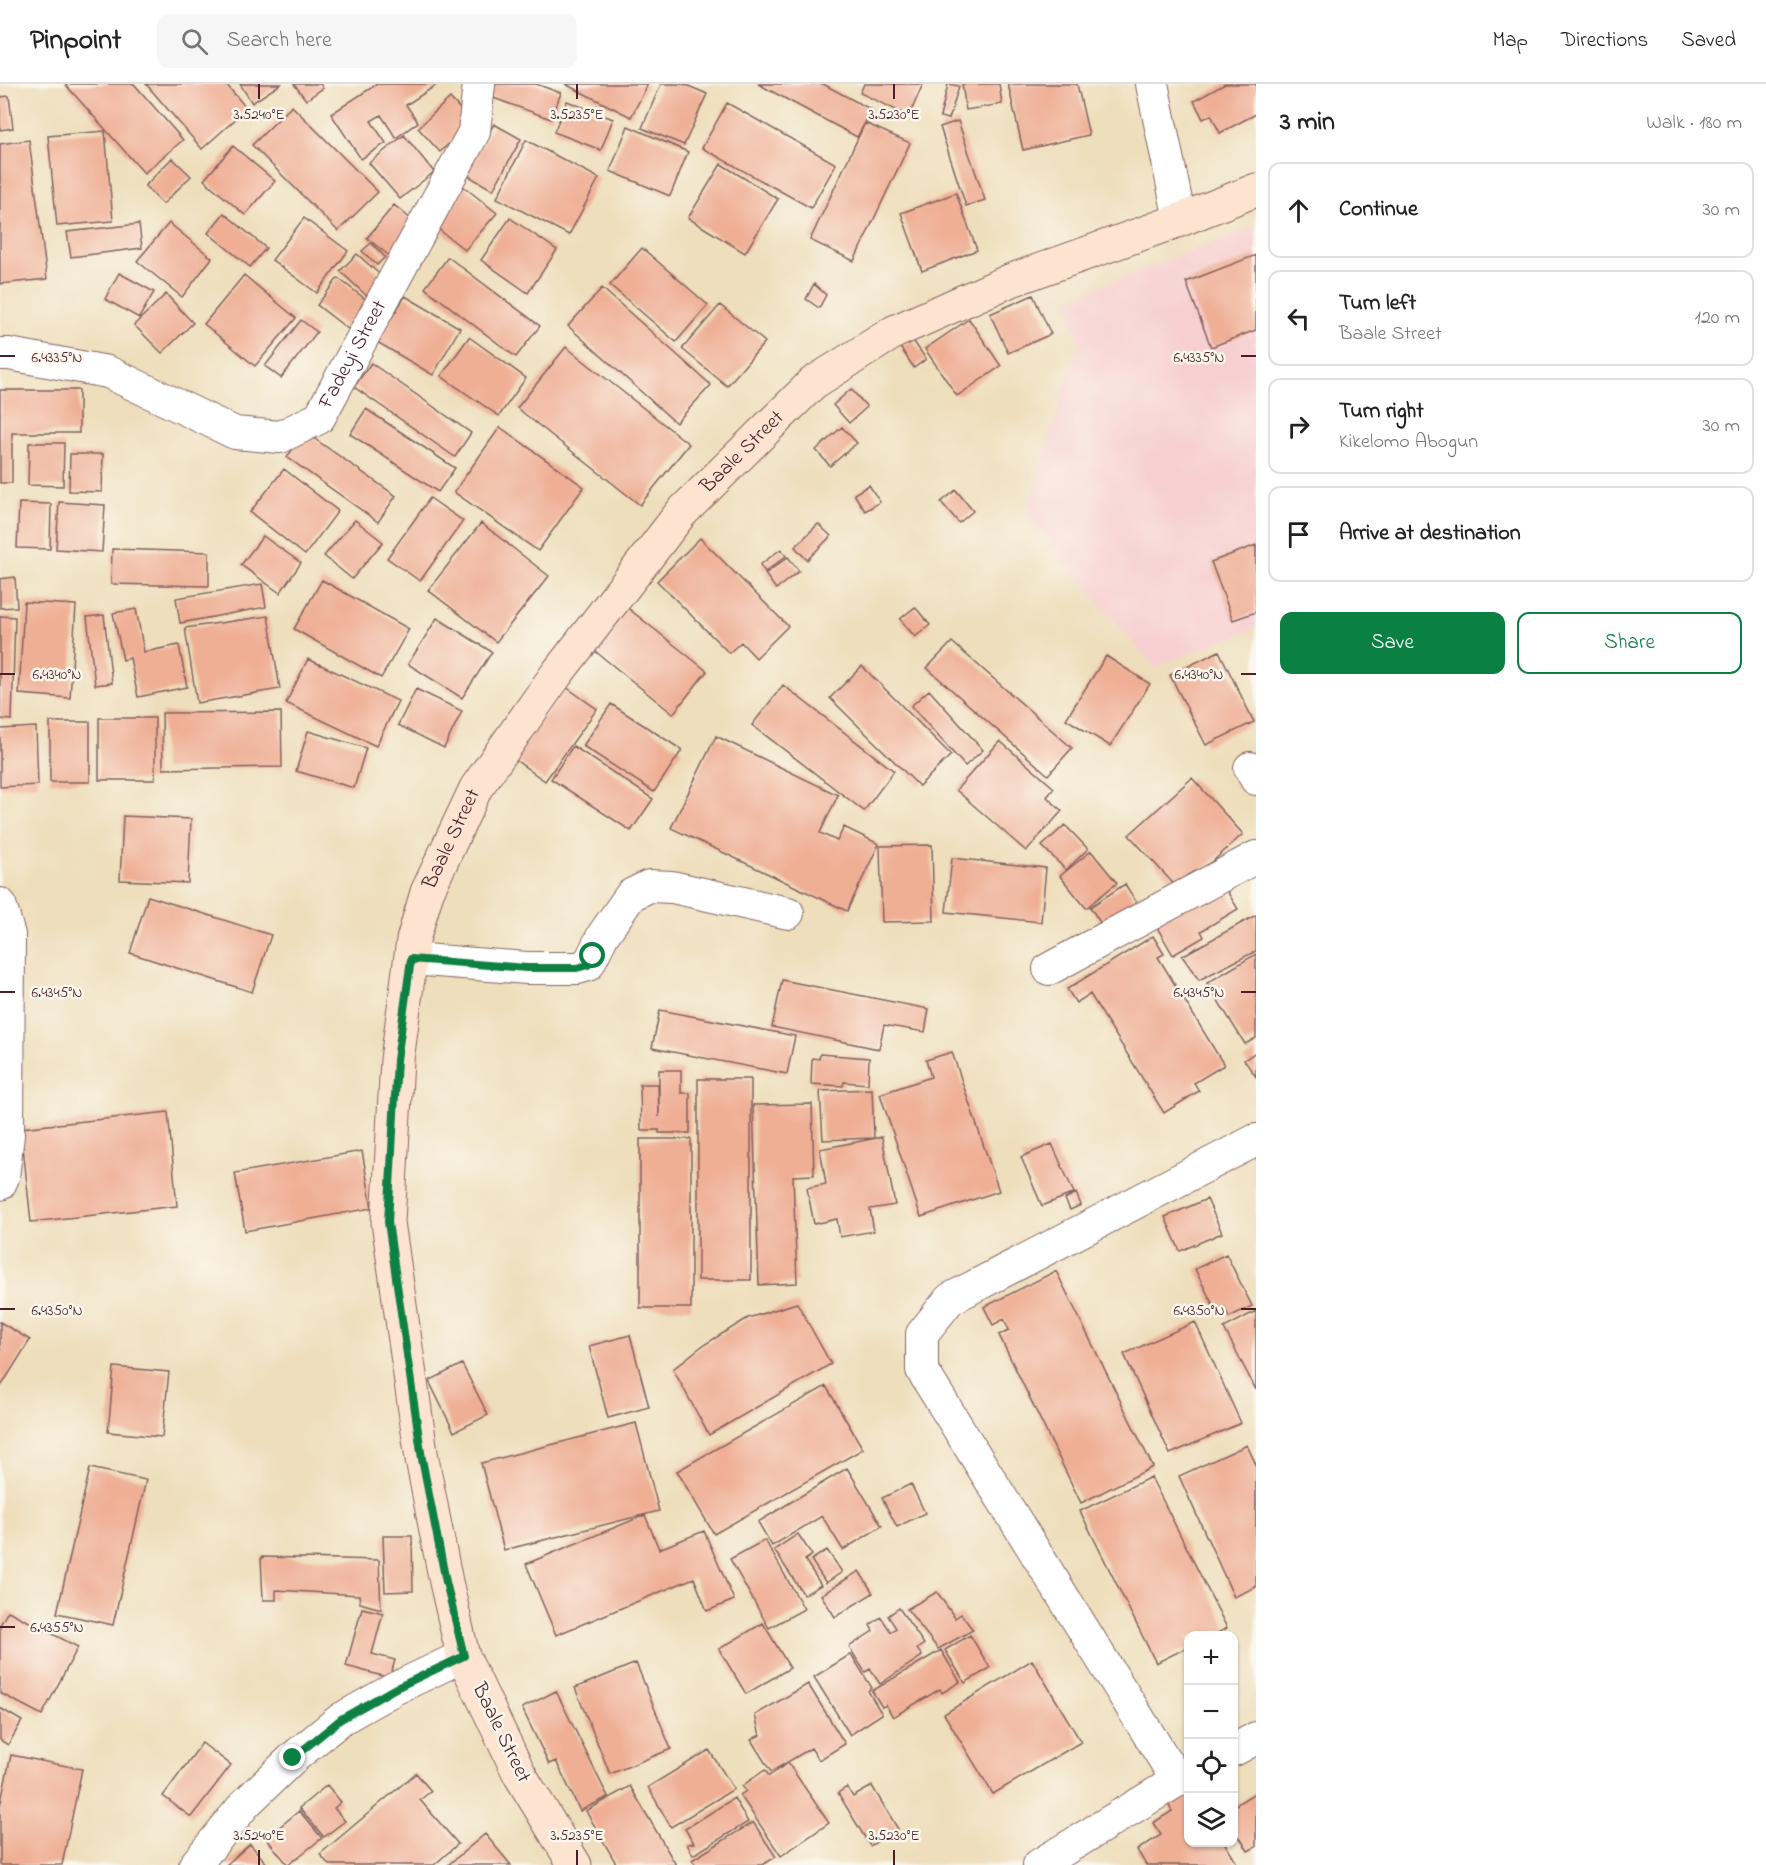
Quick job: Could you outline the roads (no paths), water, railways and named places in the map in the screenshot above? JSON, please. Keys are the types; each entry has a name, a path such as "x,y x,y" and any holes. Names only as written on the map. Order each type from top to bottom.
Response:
{"street":[{"name":"Fadeyi Street","path":"0,354 108,372 235,433 280,437 319,418 474,132 479,84"},
{"path":"1152,84 1180,220"},
{"name":"Baale Street","path":"576,1865 520,1775 464,1656 446,1582 422,1459 388,1222 397,1060 413,940 427,892 476,788 556,675 681,513 813,383 894,332 1010,281 1256,190"},
{"path":"1049,969 1256,857"},
{"path":"411,959 527,968 577,968 588,965 603,934 631,895 649,886 672,887 788,913"},
{"path":"0,904 9,935 8,1135 3,1177 0,1184"},
{"path":"1039,1865 1183,1777 922,1370 922,1334 950,1299 1256,1140"},
{"path":"195,1865 245,1804 293,1758 341,1719 394,1689 464,1656"},
{"path":"1238,1747 1256,1738"}]}
